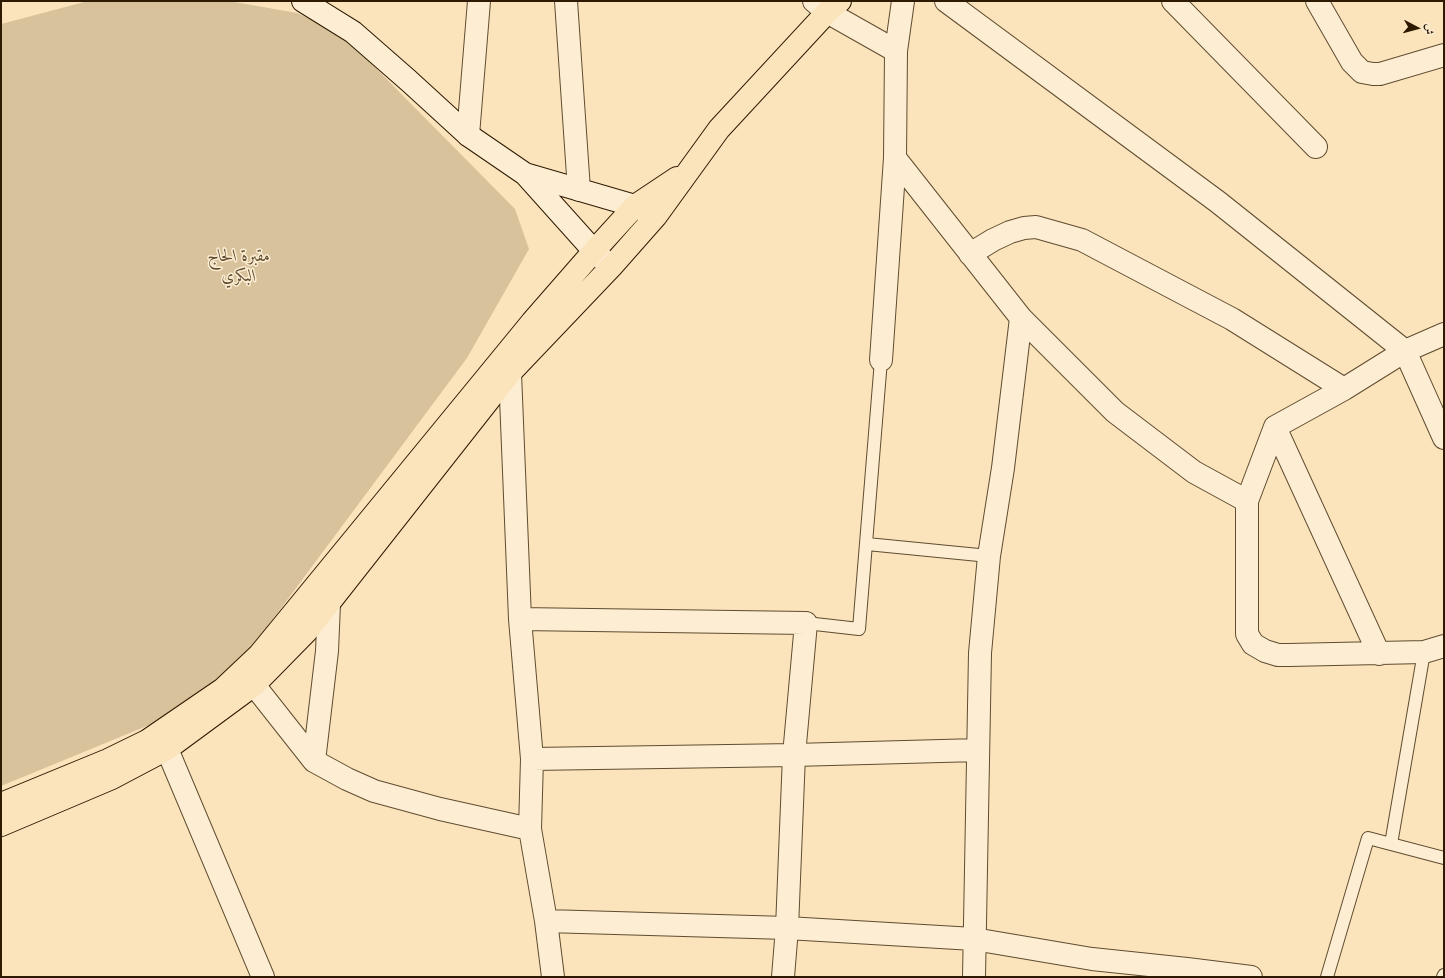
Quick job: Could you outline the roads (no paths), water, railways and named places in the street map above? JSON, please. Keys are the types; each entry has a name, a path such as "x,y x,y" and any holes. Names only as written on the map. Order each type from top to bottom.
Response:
{"main road":[{"path":"1,825 112,778 167,749 254,685 306,631 329,604 510,374 611,267 656,216 720,129 829,5"},
{"path":"1,804 108,760 147,741 223,689 259,656 532,322 594,251 635,206 688,171"}],"street":[{"path":"303,1 353,32 409,80 468,135 524,174 594,251 611,267"},
{"path":"468,135 479,1"},
{"path":"566,1 579,190"},
{"path":"881,360 895,158 896,51 903,1"},
{"path":"946,1 1218,202 1405,351 1444,438"},
{"path":"1173,1 1316,147"},
{"path":"1317,1 1352,62 1362,72 1380,74 1444,55"},
{"path":"829,5 896,51"},
{"path":"895,158 1021,318 1115,412 1194,472 1247,501"},
{"path":"524,174 635,206 656,216"},
{"path":"970,254 993,240 1010,232 1024,228 1036,227 1082,240 1232,319 1344,390"},
{"path":"974,977 980,653 989,556 1003,468 1021,318"},
{"path":"1434,649 1379,654 1278,655 1265,651 1253,644 1247,634 1247,501 1275,427 1344,390 1405,351 1444,334"},
{"path":"510,374 520,619 532,759 530,829 546,921 553,977"},
{"path":"1275,427 1379,654"},
{"path":"314,761 327,651 329,604"},
{"path":"520,619 806,623 794,755 787,928 783,977"},
{"path":"254,685 314,761 347,779 374,791 440,809 530,829"},
{"path":"167,749 263,977"},
{"path":"532,759 794,755 978,750"},
{"path":"546,921 787,928 974,939 1092,960 1187,973 1252,977"}],"lane":[{"path":"806,623 859,629 881,360"},
{"path":"867,544 989,556"},
{"path":"1391,844 1434,649"},
{"path":"1327,977 1368,838 1444,858"}],"park label":[{"name":"مقبرة الحاج البكري","path":"239,267"}]}
